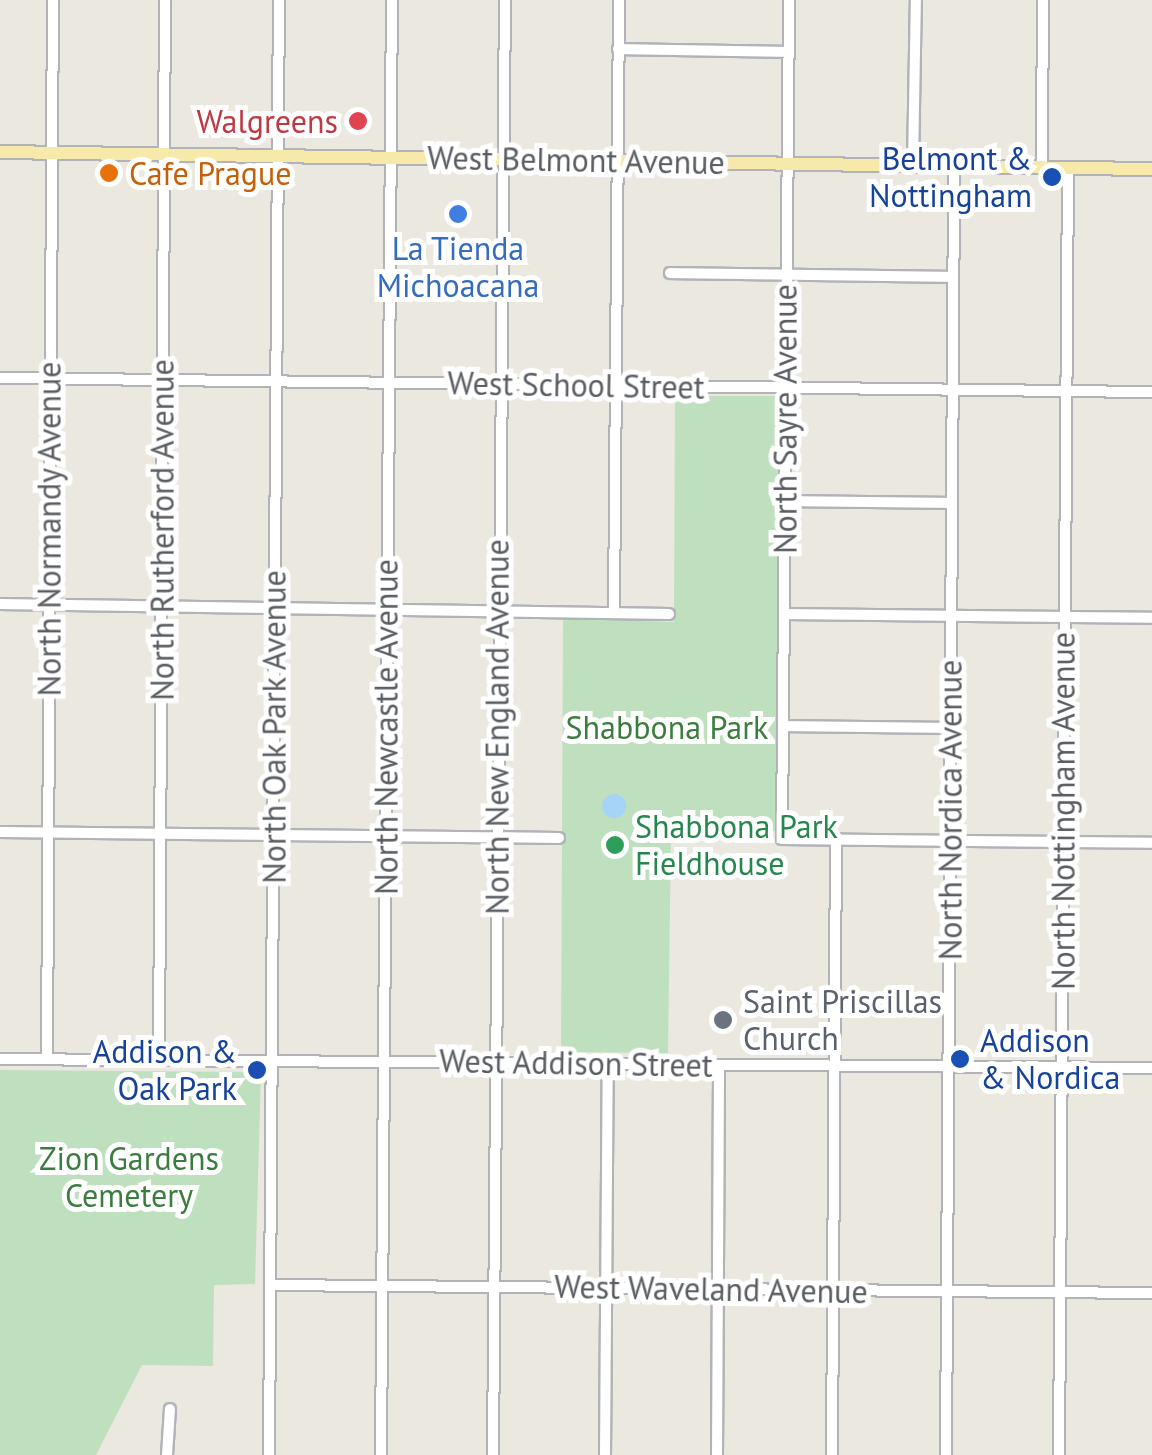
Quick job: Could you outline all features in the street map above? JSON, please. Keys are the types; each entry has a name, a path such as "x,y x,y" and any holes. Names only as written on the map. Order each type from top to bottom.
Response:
{"main road":[{"name":"West Belmont Avenue","path":"0,152 1152,169"}],"street":[{"name":"North Normandy Avenue","path":"47,1059 53,0"},
{"name":"North Rutherford Avenue","path":"159,1060 165,0"},
{"name":"North Oak Park Avenue","path":"269,1455 279,0"},
{"name":"North Newcastle Avenue","path":"381,1455 392,0"},
{"name":"North New England Avenue","path":"493,1455 500,159 505,0"},
{"path":"614,612 619,0"},
{"name":"North Sayre Avenue","path":"788,0 782,839 836,840"},
{"path":"914,165 916,0"},
{"path":"1042,167 1043,0"},
{"path":"618,49 788,52"},
{"name":"North Nordica Avenue","path":"946,1455 954,166"},
{"name":"North Nottingham Avenue","path":"1059,1455 1068,168"},
{"path":"670,273 953,277"},
{"name":"West School Street","path":"0,378 1152,392"},
{"path":"784,501 952,503"},
{"path":"0,604 669,614"},
{"path":"784,614 1152,618"},
{"path":"783,726 950,728"},
{"path":"0,832 558,838"},
{"path":"832,1455 836,840 1152,843"},
{"name":"West Addison Street","path":"0,1059 1152,1068"},
{"path":"605,1455 608,1064"},
{"path":"717,1455 720,1065"},
{"name":"West Waveland Avenue","path":"270,1285 1152,1293"},
{"path":"167,1455 170,1409"},
{"path":"157,1455 167,1433"}],"green space":[{"name":"Shabbona Park","path":"675,396 779,396 777,831 671,833 668,1053 561,1052 563,618 674,622"},
{"name":"Zion Gardens Cemetery","path":"0,1070 261,1072 255,1284 214,1285 213,1366 142,1365 96,1455 0,1455"}],"water":[{"path":"614,794 623,797 623,815 614,818 605,815 602,806 605,797"}],"place":[{"name":"Walgreens","path":"358,121"},
{"name":"Cafe Prague","path":"109,173"},
{"name":"Belmont & Nottingham","path":"1052,177"},
{"name":"La Tienda Michoacana","path":"458,214"},
{"name":"Shabbona Park Fieldhouse","path":"615,845"},
{"name":"Saint Priscillas Church","path":"723,1020"},
{"name":"Addison & Nordica","path":"960,1059"},
{"name":"Addison & Oak Park","path":"257,1070"}]}
